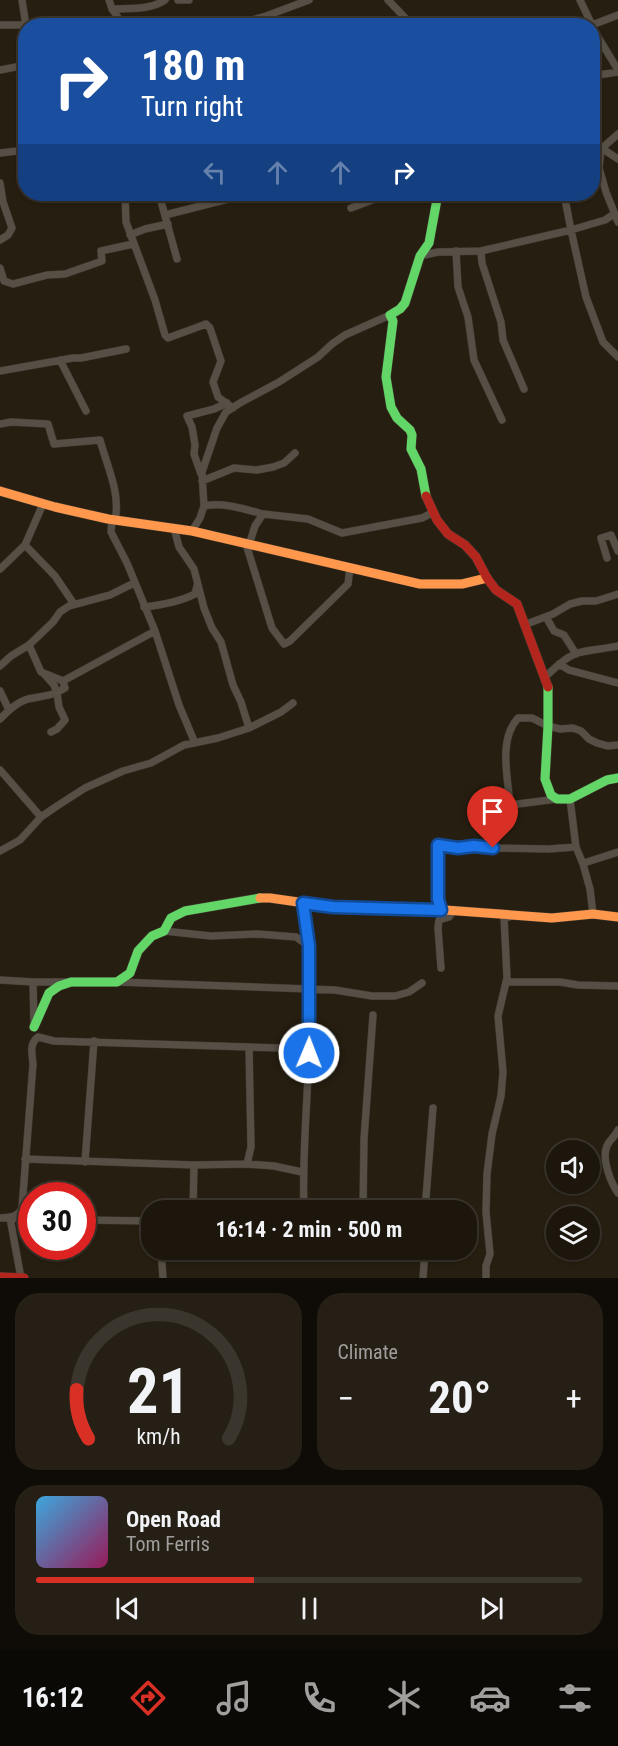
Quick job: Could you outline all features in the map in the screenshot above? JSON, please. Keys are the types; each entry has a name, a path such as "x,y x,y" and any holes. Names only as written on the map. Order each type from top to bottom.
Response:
{"street":[{"path":"22,0 25,18"},
{"path":"110,0 112,9 118,18"},
{"path":"112,9 144,8 166,0"},
{"path":"178,0 189,0"},
{"path":"259,18 309,0"},
{"path":"388,0 405,18"},
{"path":"580,0 588,18"},
{"path":"600,23 618,15"},
{"path":"0,25 18,25"},
{"path":"600,41 618,71 600,74"},
{"path":"0,70 18,67"},
{"path":"600,153 601,149 618,134"},
{"path":"601,149 618,159"},
{"path":"0,153 18,151"},
{"path":"600,179 618,222"},
{"path":"0,183 3,202 12,228 8,235 0,240"},
{"path":"124,201 126,222 155,300 165,335 168,338 206,324 210,328 221,361 213,382 218,397 215,408"},
{"path":"161,201 177,259"},
{"path":"165,215 220,201"},
{"path":"351,208 369,201"},
{"path":"192,531 204,506 202,479 194,454 195,445 188,416 230,405 298,370 345,335 400,309 405,303 420,256 429,243 437,201"},
{"path":"565,201 586,297 603,342 618,357"},
{"path":"420,256 438,252 481,251 571,230 605,220 614,214"},
{"path":"130,235 168,224"},
{"path":"0,268 4,281 13,284 47,274 65,274 102,261 101,251 133,244"},
{"path":"456,251 458,286 468,317 474,360 502,420"},
{"path":"481,251 482,263 501,322 503,340 524,389"},
{"path":"390,315 393,321 386,377 391,407 412,435 411,449 421,469 426,499 432,513 448,534 465,545 476,557 496,590 517,604 548,688 545,779 551,795 557,799"},
{"path":"0,370 126,349"},
{"path":"60,360 86,411"},
{"path":"218,397 230,405"},
{"path":"202,479 219,422 230,405"},
{"path":"0,424 11,422 48,424 54,444 100,440 116,494 117,511 111,532 127,563 155,631 179,705 195,743"},
{"path":"202,479 234,468 257,470 273,467 284,463 295,453"},
{"path":"0,491 43,504 114,520 192,531 420,584 454,586 471,584 487,578"},
{"path":"0,569 25,545 43,504"},
{"path":"204,506 211,504 243,508 263,514 308,519 344,533 422,518 432,513"},
{"path":"263,514 251,534 248,545 272,628 284,644 290,641 348,584 350,567"},
{"path":"174,528 179,548 194,569 204,608 221,642 233,685 242,702 249,728"},
{"path":"607,558 601,538 611,535 618,551"},
{"path":"25,545 55,576 74,604"},
{"path":"144,607 165,604 195,594 198,583"},
{"path":"0,666 29,645 60,612 74,604 110,595 134,584"},
{"path":"524,625 546,617 570,604 596,601 618,594"},
{"path":"546,617 554,632 564,635 576,654"},
{"path":"44,674 63,681 155,631"},
{"path":"29,645 41,672 54,685 59,707 65,720 51,732"},
{"path":"544,677 559,664 576,654 618,646"},
{"path":"559,664 568,670 618,683"},
{"path":"0,719 9,710 26,700 57,693 65,688 63,681"},
{"path":"0,691 9,710"},
{"path":"0,851 20,840 41,817 85,788 123,771 151,763 184,745 218,738 249,728 281,712 293,703"},
{"path":"618,745 608,746 597,743 573,728 560,729 532,718 518,718 512,725 505,747 510,805 570,799 607,780 618,778"},
{"path":"0,770 41,817"},
{"path":"570,799 576,847 584,864 593,914"},
{"path":"441,910 438,899 438,845 458,848 474,846 548,849 576,847"},
{"path":"584,864 618,852"},
{"path":"164,931 171,918 185,911 259,898 333,907 441,910 552,918"},
{"path":"303,903 309,946 310,989 302,1172 303,1200"},
{"path":"441,968 438,928 440,920 449,917 453,911"},
{"path":"486,1278 486,1266 490,1254 486,1212 487,1174 492,1134 501,1095 502,1072 498,1016 507,972 504,917 552,918 593,914 618,917"},
{"path":"117,982 130,973 138,951 152,936 164,931 211,936 258,934 296,937 309,946"},
{"path":"0,980 335,990 372,996 395,996 409,992 422,983"},
{"path":"10,1218 20,1213 22,1208 33,1064 31,1046 34,1026 33,982"},
{"path":"34,1026 49,993 71,982"},
{"path":"506,982 561,982 617,987"},
{"path":"363,1200 363,1139 373,1015"},
{"path":"33,1040 38,1036 54,1041 280,1048 309,1053"},
{"path":"86,1162 94,1041"},
{"path":"247,1164 250,1147 249,1047"},
{"path":"426,1200 433,1108"},
{"path":"618,1131 606,1148 606,1168 618,1193"},
{"path":"25,1160 194,1165 247,1164 274,1166 302,1172"},
{"path":"193,1200 194,1165"},
{"path":"0,1218 18,1218"},
{"path":"0,1277 22,1278 10,1218"},
{"path":"96,1220 141,1221"},
{"path":"162,1260 163,1278"},
{"path":"423,1278 424,1260"}],"traffic: fast":[{"path":"426,496 421,469 411,449 412,435 410,430 397,418 391,407 386,377 393,321 390,315 405,303 420,256 429,243 437,201"},
{"path":"548,687 545,779 551,795 557,799 570,799 607,780 618,778"},
{"path":"34,1027 49,993 59,986 71,982 117,982 130,973 138,951 152,936 164,931 171,918 185,911 260,898"}],"traffic: slow":[{"path":"0,491 108,519 192,531 420,584 462,584 487,578"},
{"path":"260,898 333,907 445,910 552,918 593,914 618,917"}],"traffic: jam":[{"path":"426,496 437,520 448,534 465,545 476,557 496,590 517,604 548,687"},
{"path":"0,1277 24,1278"}],"route":[{"path":"309,1053 309,946 303,903 333,907 441,910 438,899 438,845 458,848 474,846 493,848"}]}
